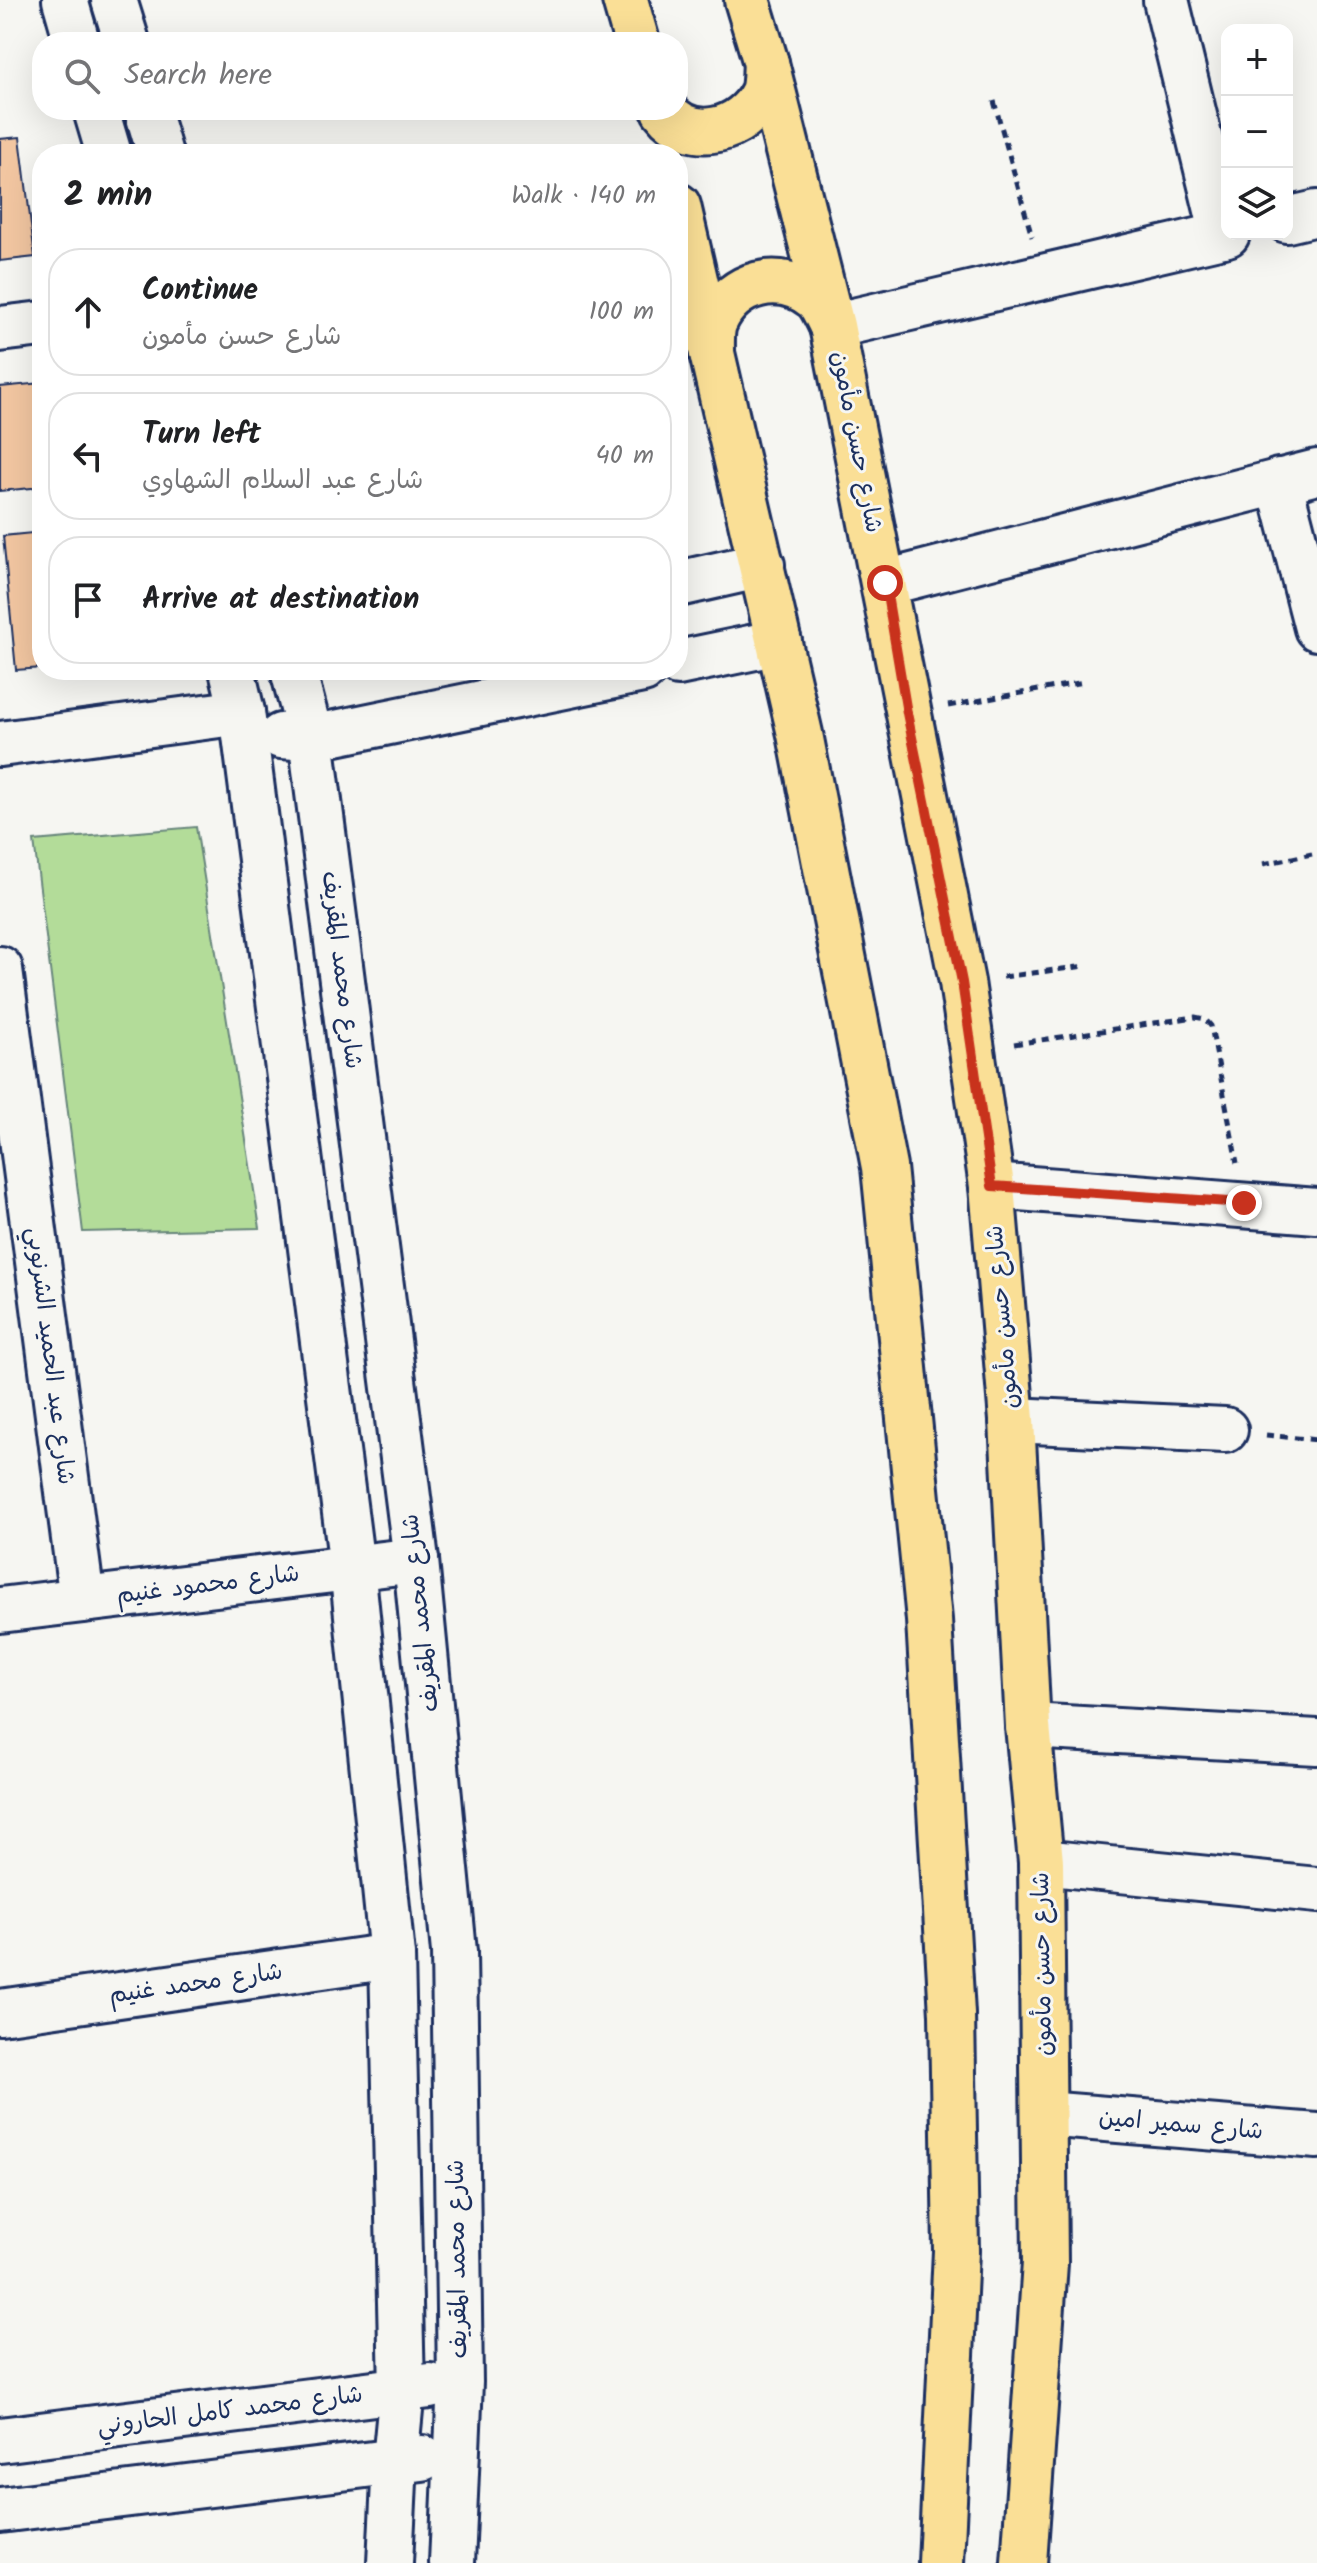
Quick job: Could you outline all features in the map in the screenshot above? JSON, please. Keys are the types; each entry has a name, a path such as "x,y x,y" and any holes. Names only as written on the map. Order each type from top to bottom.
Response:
{"main road":[{"path":"625,0 634,32"},
{"name":"شارع حسن مأمون","path":"747,0 766,63 832,326 962,982 992,1186 1012,1420 1028,1726 1041,1862 1045,2263 1024,2563"},
{"path":"674,120 696,130 724,130 748,115 764,91 766,63"},
{"path":"658,120 664,144"},
{"path":"688,250 800,734 884,1167 929,1620 952,2014 956,2251 941,2563"},
{"path":"712,355 713,324 731,297 758,282 790,283 816,299 832,326"}],"street":[{"path":"65,0 74,32"},
{"path":"114,0 124,32"},
{"path":"1166,0 1221,218"},
{"path":"99,120 106,144"},
{"path":"150,120 157,144"},
{"path":"1293,219 1317,213"},
{"path":"832,326 1221,235"},
{"path":"0,329 32,325"},
{"path":"885,583 1298,476 1317,628"},
{"path":"688,582 762,565"},
{"path":"688,661 779,642"},
{"path":"234,680 242,712 352,1567 392,1956 402,2389 390,2563"},
{"path":"0,744 242,712 262,687 272,680"},
{"name":"شارع محمد المقريف","path":"296,680 311,738 416,1560 454,1952 460,2382 452,2563"},
{"path":"242,712 253,722 281,736 311,738 594,680"},
{"name":"شارع عبد الحميد الشرنوبي","path":"0,969 13,1173 82,1600"},
{"path":"992,1186 1317,1211"},
{"path":"1012,1420 1225,1430"},
{"name":"شارع محمود غنيم","path":"0,1610 416,1560"},
{"path":"1028,1726 1317,1742"},
{"path":"1041,1862 1317,1890"},
{"name":"شارع محمد غنيم","path":"0,2012 392,1956"},
{"name":"شارع سمير امين","path":"1044,2114 1317,2136"},
{"name":"شارع محمد كامل الحاروني","path":"0,2440 460,2382"},
{"path":"0,2510 459,2453"}],"path":[{"path":"994,101 1042,277"},
{"path":"907,713 1084,682"},
{"path":"1263,864 1317,853"},
{"path":"962,982 1085,966"},
{"path":"972,1050 1195,1017 1205,1019 1211,1026 1244,1203"},
{"path":"1225,1430 1317,1440"}],"green space":[{"path":"196,827 260,1228 83,1232 34,841"}],"building":[{"path":"20,137 32,233 32,257 0,261 0,139"},
{"path":"32,384 32,488 0,491 0,387"},
{"path":"32,533 32,669 16,670 3,536"}],"route":[{"path":"885,583 907,713 962,982 992,1186 1244,1203"}]}
